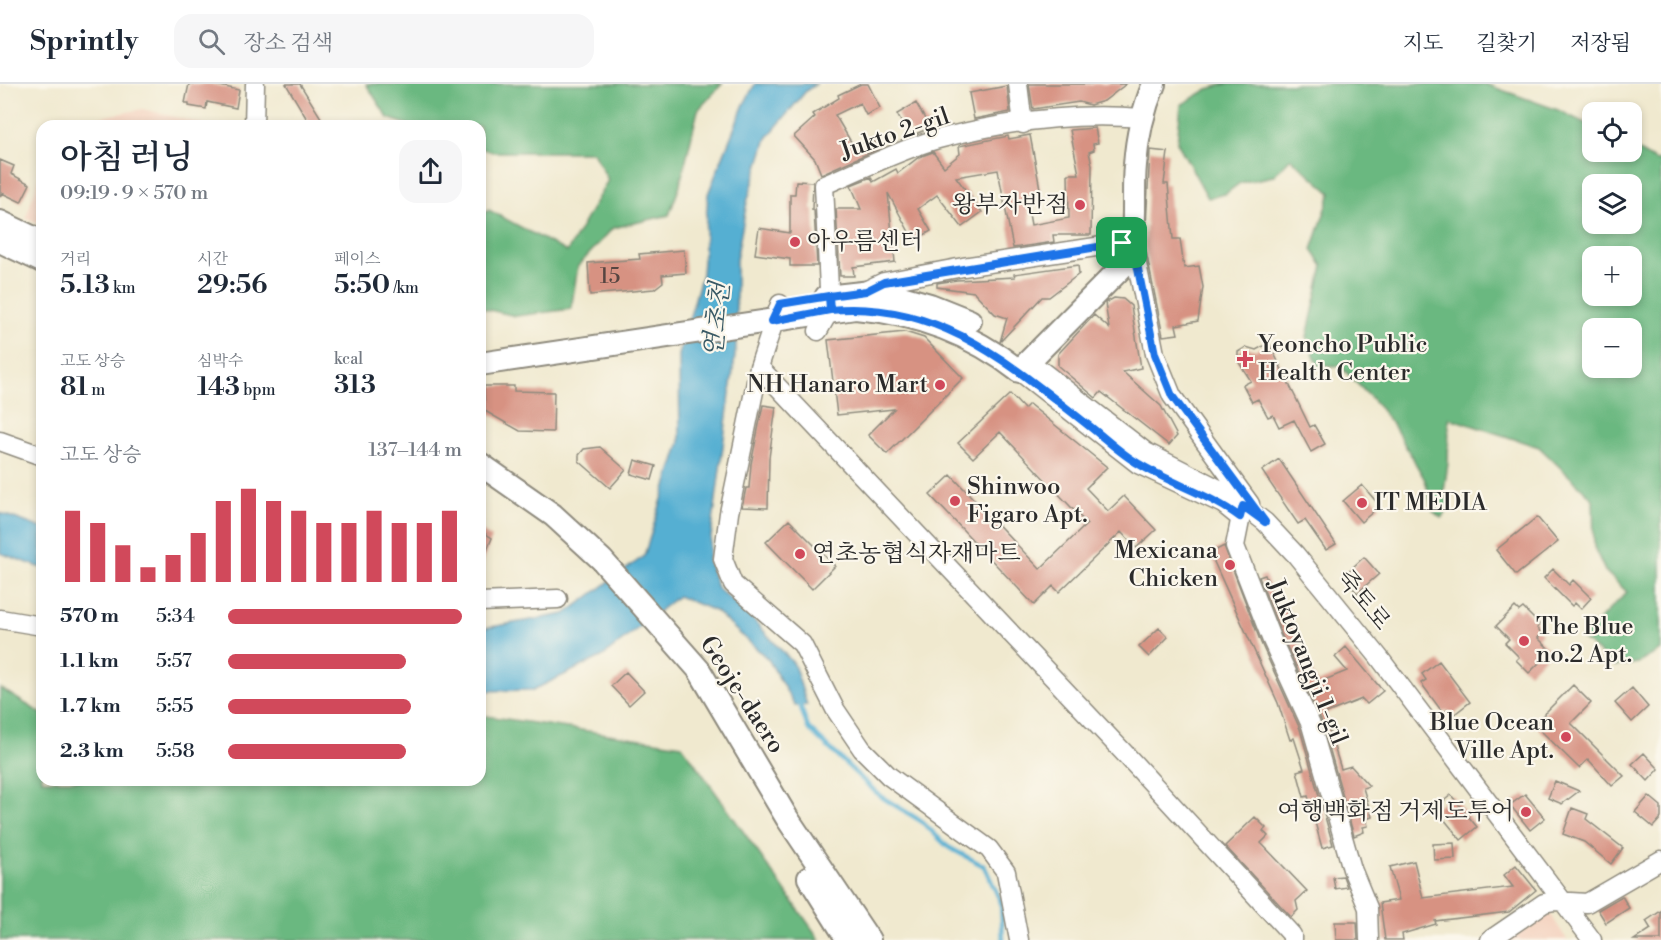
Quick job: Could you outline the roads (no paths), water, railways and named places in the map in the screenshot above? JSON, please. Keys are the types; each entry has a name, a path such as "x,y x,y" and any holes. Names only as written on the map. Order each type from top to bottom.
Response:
{"main road":[{"path":"1019,362 1122,270 1127,262 1138,118 1146,84"},
{"path":"1138,118 1154,84"},
{"path":"0,222 36,239"},
{"path":"0,241 36,258"},
{"path":"486,363 830,303 866,291 896,294 969,321 1019,362"},
{"path":"830,303 881,310 927,321 961,333 1019,362"},
{"path":"486,347 660,331"},
{"name":"Geoje-daero","path":"486,468 553,515 663,638 699,670 787,818 869,940"},
{"name":"Geoje-daero","path":"486,484 593,560"},
{"name":"Geoje-daero","path":"663,638 848,940"}],"street":[{"path":"254,120 255,84"},
{"path":"1018,84 1023,124"},
{"name":"Jukto 2-gil","path":"830,303 824,185 937,139 1023,124 1102,114 1138,118"},
{"path":"866,291 884,282 963,267 1128,243 1155,354 1172,396 1265,522"},
{"path":"818,331 830,303"},
{"path":"770,314 729,513 723,559 733,584 802,644 835,709 862,749 889,776 989,849 1006,872 1019,940"},
{"name":"죽토로","path":"1019,362 1146,452 1219,488 1287,561 1388,682 1592,940"},
{"path":"759,368 1128,757 1292,936 1292,940"},
{"path":"0,441 36,454"},
{"name":"죽토로","path":"1241,512 1265,522 1296,555 1378,656 1560,901 1581,940"},
{"name":"Juktoyangji 1-gil","path":"1241,512 1235,546 1271,638 1311,725 1352,869 1368,908 1368,940"},
{"path":"486,602 558,599"},
{"path":"0,619 36,625"},
{"path":"1490,940 1544,903 1560,901 1587,903 1661,860"}],"water":[{"name":"연초천","path":"755,84 816,84 806,91 767,138 747,202 736,260 736,348 708,560 717,588 749,615 794,664 807,705 795,706 768,659 715,611 678,596 603,656 533,690 486,691 486,628 565,614 644,556 680,442 679,355 702,274 708,194 744,104"},
{"path":"0,513 36,526 36,566 0,553"}],"waterway":[{"path":"799,702 808,728 880,796 921,821 948,847 984,866 1001,902 1003,940"}],"place":[{"name":"왕부자반점","path":"1080,205"},
{"name":"아우름센터","path":"795,242"},
{"name":"Yeoncho Public Health Center","path":"1245,359"},
{"name":"NH Hanaro Mart","path":"940,385"},
{"name":"Shinwoo Figaro Apt.","path":"955,501"},
{"name":"IT MEDIA","path":"1362,503"},
{"name":"연초농협식자재마트","path":"800,554"},
{"name":"Mexicana Chicken","path":"1230,565"},
{"name":"The Blue no.2 Apt.","path":"1524,641"},
{"name":"Blue Ocean Ville Apt.","path":"1566,737"},
{"name":"여행백화점 거제도투어","path":"1526,812"}]}
